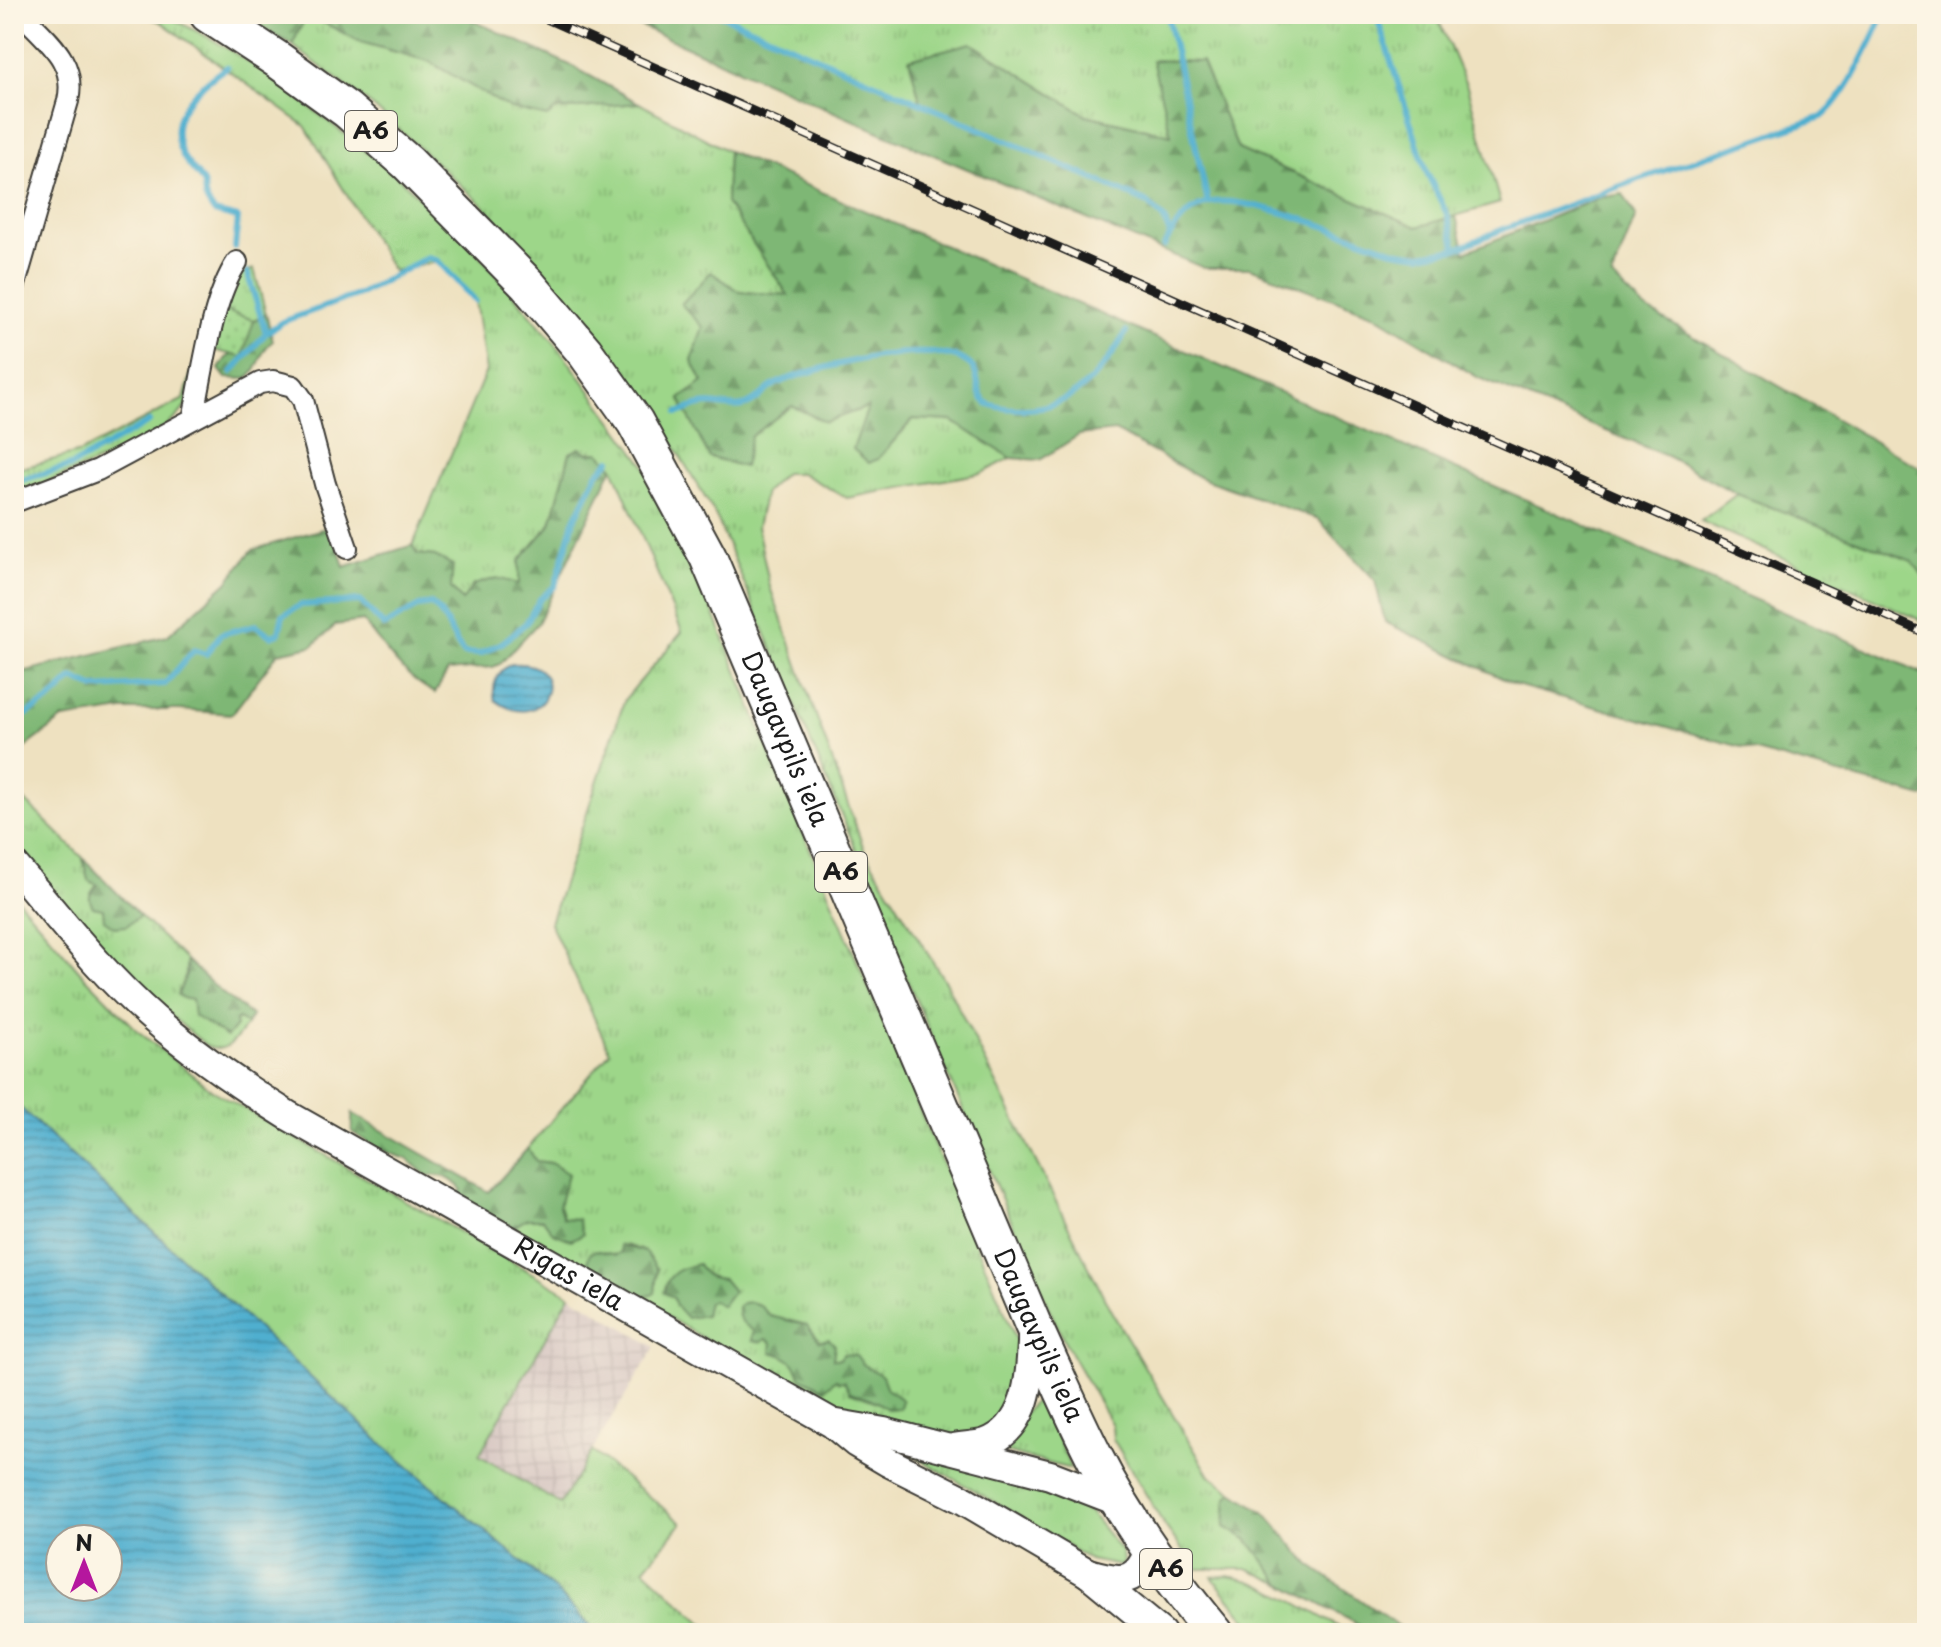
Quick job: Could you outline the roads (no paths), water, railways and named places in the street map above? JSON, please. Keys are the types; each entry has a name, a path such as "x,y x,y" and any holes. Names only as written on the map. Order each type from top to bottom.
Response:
{"highway":[{"name":"Daugavpils iela","path":"208,14 347,110 420,174 528,285 585,352 635,422 708,557 1033,1325 1079,1426 1120,1502 1150,1548 1214,1633"}],"main road":[{"name":"Rīgas iela","path":"14,865 102,969 153,1018 220,1073 289,1116 832,1423 856,1443 888,1462 962,1499 1088,1573 1161,1633"},
{"path":"947,1449 986,1443 1004,1432 1017,1416 1028,1392 1033,1325"},
{"path":"832,1423 884,1432 1050,1475 1120,1502"},
{"path":"1088,1573 1109,1579 1128,1578 1143,1568 1150,1548"}],"street":[{"path":"14,288 68,101 71,80 64,61 22,14"},
{"path":"193,419 223,286 237,262"},
{"path":"14,502 98,470 260,383 273,381 293,386 303,400 325,484 347,548"}],"water":[{"path":"511,664 531,665 542,673 547,683 546,694 540,704 528,710 513,709 495,700 496,679"},
{"path":"14,1102 391,1452 554,1589 597,1633 14,1633"}],"waterway":[{"path":"719,14 1148,203 1164,219 1170,235"},
{"path":"1167,14 1208,203"},
{"path":"1376,14 1426,171 1447,214 1456,249"},
{"path":"1164,246 1176,226 1193,210 1207,203 1224,201 1273,210 1399,252 1421,255 1456,249 1637,180 1822,117 1849,83 1884,14"},
{"path":"227,67 204,84 185,105 177,129 184,158 201,180 214,212 238,218 235,247"},
{"path":"266,333 282,322 362,293 428,257 438,261 475,301"},
{"path":"232,372 266,333 247,272"},
{"path":"678,413 706,404 743,406 753,402 773,385 807,373 861,360 916,353 935,353 964,360 975,372 980,394 989,404 1012,409 1043,407 1086,385 1108,360 1126,332"},
{"path":"14,482 71,466 149,422"},
{"path":"14,722 50,700 73,678 95,688 165,684 194,650 206,654 221,634 256,625 271,636 279,633 283,615 301,605 360,601 384,626 419,606 431,604 441,614 464,653 480,654 502,643 526,623 540,599 555,586 574,521 597,474 610,460"}],"railway":[{"path":"535,14 1927,634"}]}
